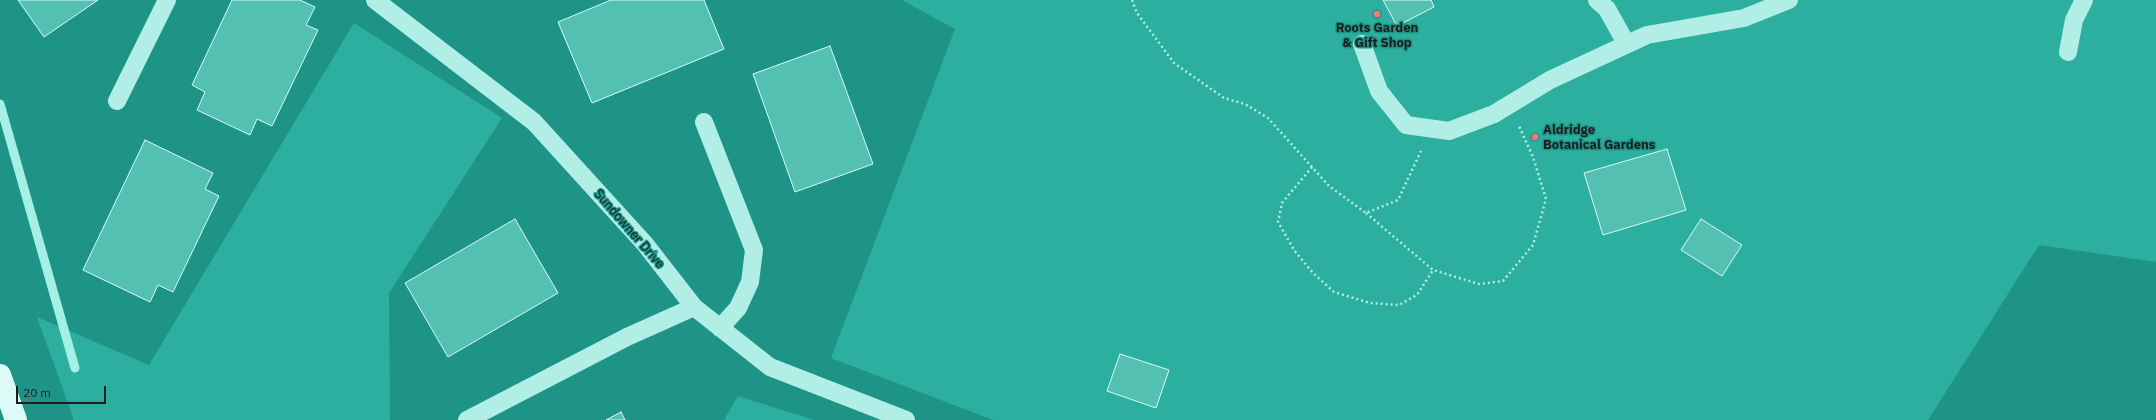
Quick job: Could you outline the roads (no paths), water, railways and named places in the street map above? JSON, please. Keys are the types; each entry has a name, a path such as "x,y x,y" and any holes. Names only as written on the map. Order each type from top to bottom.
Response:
{"street":[{"path":"0,375 16,420"}],"lane":[{"path":"117,101 167,0"},
{"name":"Sundowner Drive","path":"375,0 534,122 645,244 694,307 720,328 770,367 906,420"},
{"path":"1597,0 1607,9 1626,43"},
{"path":"1362,44 1379,91 1406,125 1449,131 1494,114 1550,80 1647,34 1744,18 1789,0"},
{"path":"2068,52 2074,20 2084,0"},
{"path":"704,122 754,250 750,282 738,308 720,328"},
{"path":"467,420 626,337 694,307"}],"waterway":[{"path":"0,104 75,368"}],"place":[{"name":"Roots Garden & Gift Shop","path":"1377,14"},
{"name":"Aldridge Botanical Gardens","path":"1535,137"}]}
